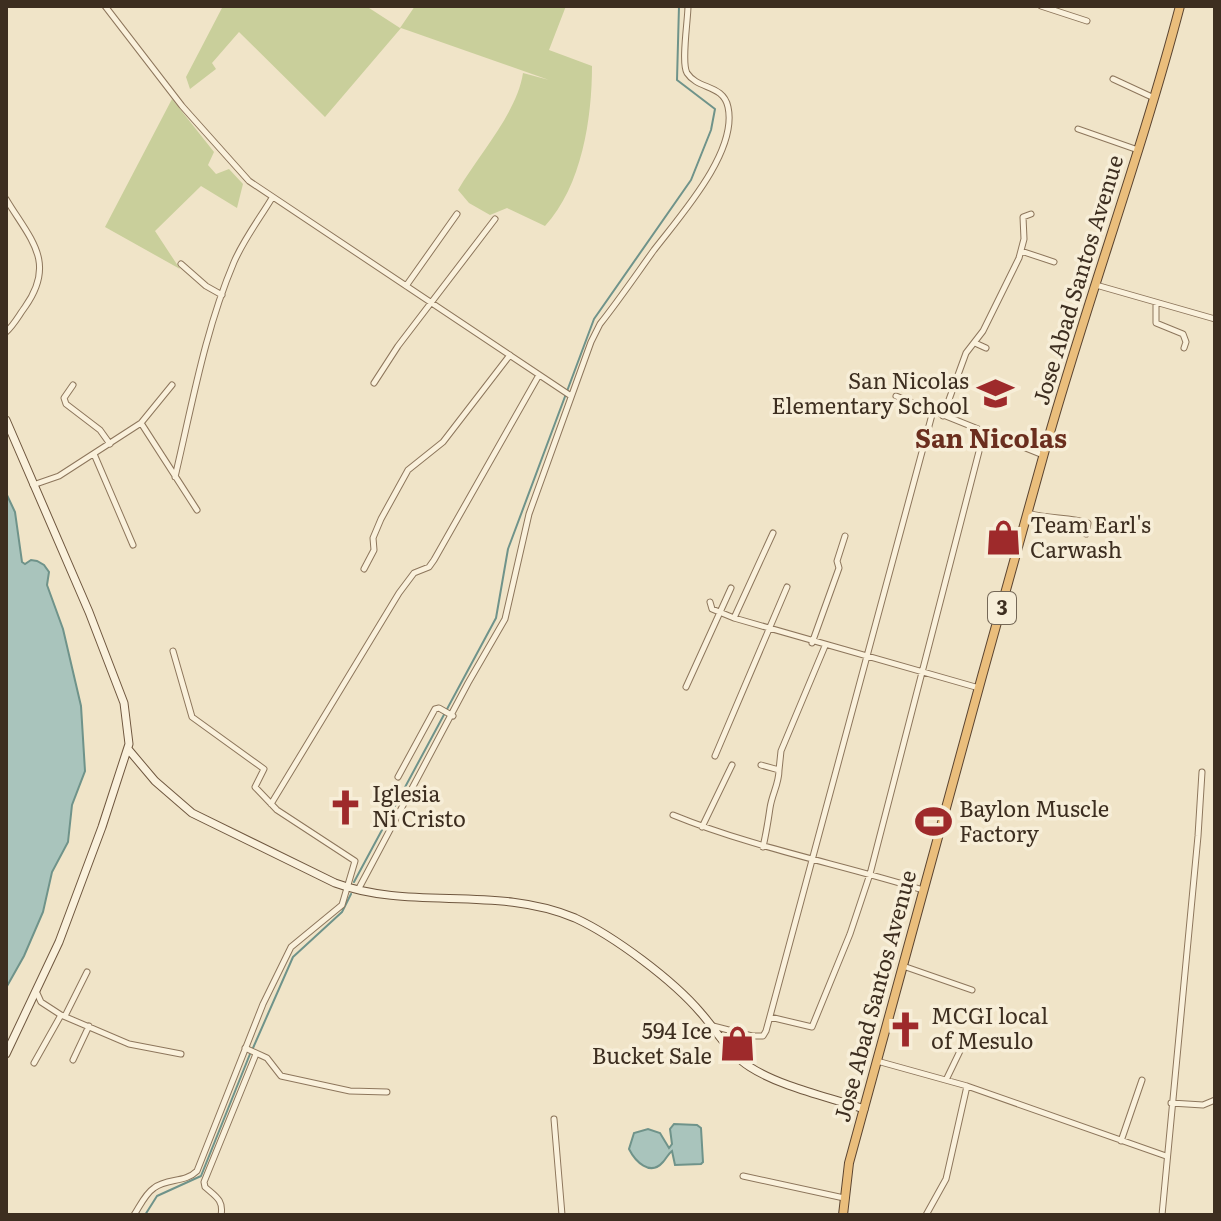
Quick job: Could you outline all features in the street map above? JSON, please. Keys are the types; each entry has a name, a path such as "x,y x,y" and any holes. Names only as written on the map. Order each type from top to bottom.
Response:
{"highway":[{"name":"Jose Abad Santos Avenue","path":"843,1215 849,1163 1043,455 1155,98 1180,6"}],"main road":[{"path":"6,420 89,612 124,703 128,749 59,942 6,1054"},
{"path":"128,749 155,781 192,813 347,887 381,895 485,900 533,906 574,918 619,944 674,988 749,1067 767,1077 864,1109"}],"street":[{"path":"105,6 188,114 249,181 570,396"},
{"path":"358,891 505,619 529,514 591,342 600,324 703,183 724,142 729,110 725,98 720,92 692,78 685,68 688,6"},
{"path":"1041,6 1087,21"},
{"path":"1113,79 1155,98"},
{"path":"1078,129 1138,150"},
{"path":"175,477 206,347 222,295 235,260 272,198"},
{"path":"6,199 35,248 42,271 35,292 6,332"},
{"path":"406,286 457,214"},
{"path":"943,416 964,358 975,343 1021,251 1023,217 1031,214"},
{"path":"374,383 495,219"},
{"path":"1021,251 1054,262"},
{"path":"181,264 206,286 222,295"},
{"path":"1096,285 1215,319"},
{"path":"1156,303 1156,323 1183,334 1186,342 1184,348"},
{"path":"975,343 986,348"},
{"path":"364,569 374,550 373,538 381,519 408,470 443,442 510,355"},
{"path":"271,804 399,593 414,573 429,567 434,560 539,375"},
{"path":"73,385 64,398 66,404 100,430 110,444"},
{"path":"33,485 59,476 141,423 172,385"},
{"path":"896,396 1043,455"},
{"path":"713,1026 763,1036 770,1017 933,411"},
{"path":"141,423 197,510"},
{"path":"770,1017 807,1028 815,1022 870,874 984,432"},
{"path":"94,454 133,545"},
{"path":"1028,513 1083,521 1088,523 1086,534"},
{"path":"734,618 773,533"},
{"path":"812,643 839,568 837,561 845,536"},
{"path":"715,756 787,587"},
{"path":"686,687 731,588"},
{"path":"710,602 712,609 770,630 979,688"},
{"path":"763,847 770,807 779,783 781,751 825,646"},
{"path":"134,1215 152,1189 191,1177 197,1171 291,947 342,905 354,858 277,810 255,787 264,769 192,717 173,651"},
{"path":"398,777 435,709 451,715"},
{"path":"702,827 732,765"},
{"path":"761,765 779,770"},
{"path":"1162,1215 1202,772"},
{"path":"673,815 763,847 814,858 923,890"},
{"path":"903,966 972,990"},
{"path":"34,1063 87,972"},
{"path":"36,989 41,1002 63,1016 129,1044 181,1054"},
{"path":"73,1060 89,1026"},
{"path":"246,1049 267,1058 281,1076 350,1091 387,1092"},
{"path":"946,1080 961,1049"},
{"path":"221,1215 220,1199 205,1187 204,1182 255,1054"},
{"path":"877,1061 967,1086 1166,1156"},
{"path":"1121,1141 1142,1080"},
{"path":"926,1215 946,1179 967,1086"},
{"path":"1171,1103 1203,1105 1215,1100"},
{"path":"223,1104 233,1108"},
{"path":"554,1119 562,1215"},
{"path":"743,1176 844,1198"}],"green space":[{"path":"223,6 366,6 400,28 415,6 566,6 549,50 592,66 587,129 576,172 558,210 545,226 507,208 490,215 469,203 458,190 505,118 523,73 549,80 401,28 325,117 239,32 212,63 216,69 190,89 186,77"},
{"path":"172,99 214,152 208,165 216,174 229,169 243,184 237,208 201,186 155,231 180,269 105,227"}],"water":[{"path":"6,493 15,512 22,562 37,561 49,572 47,585 63,629 81,706 85,771 72,805 68,842 52,872 43,912 6,988"},
{"path":"674,1124 701,1128 703,1162 675,1165 672,1151 658,1166 643,1166 629,1149 634,1133 648,1129 660,1133 669,1148 672,1144 670,1129"}],"waterway":[{"path":"354,882 496,618 508,549 594,319 691,180 711,130 715,109 677,80 679,6"},
{"path":"253,1048 293,957 342,912 351,894"},
{"path":"145,1215 157,1196 201,1176 250,1054"}],"place":[{"name":"San Nicolas Elementary School","path":"995,394"},
{"name":"Team Earl's Carwash","path":"1004,538"},
{"name":"Iglesia Ni Cristo","path":"346,807"},
{"name":"Baylon Muscle Factory","path":"933,822"},
{"name":"MCGI local of Mesulo","path":"905,1029"},
{"name":"594 Ice Bucket Sale","path":"738,1044"}],"district":[{"name":"San Nicolas","path":"991,439"}]}
